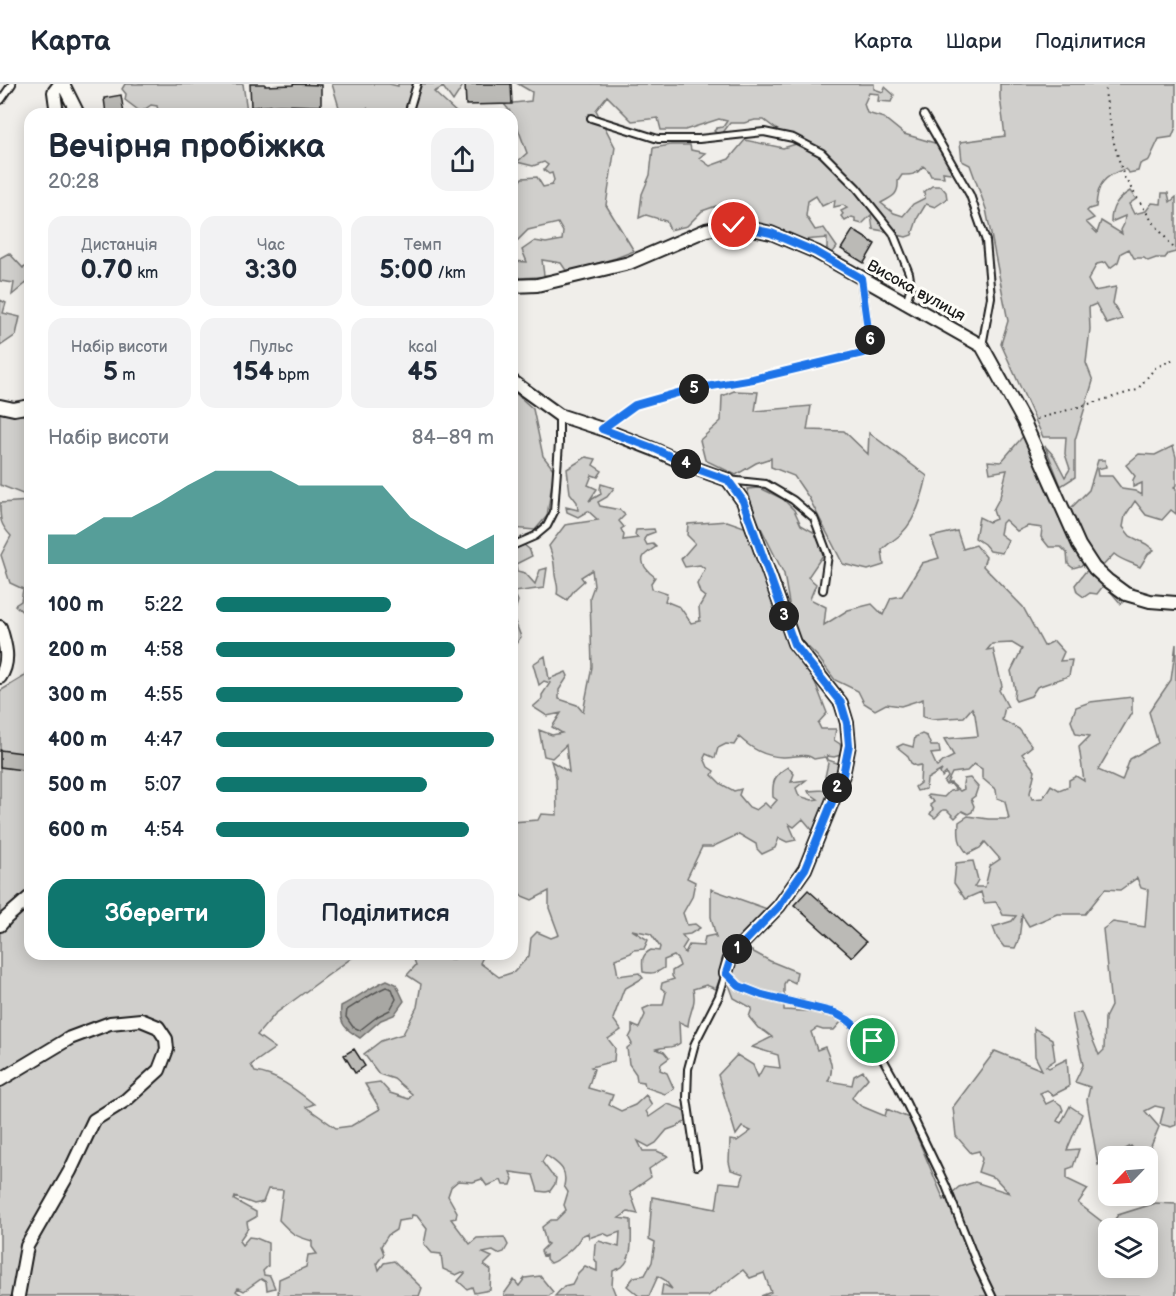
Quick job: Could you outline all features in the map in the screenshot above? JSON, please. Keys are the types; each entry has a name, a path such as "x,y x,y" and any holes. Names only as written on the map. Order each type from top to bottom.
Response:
{"street":[{"path":"56,108 54,92 61,84 75,108"},
{"name":"Висока вулиця","path":"518,286 537,285 629,263 706,230 734,225 771,233 816,252 982,346"},
{"path":"982,346 1024,422 1079,545 1094,568 1126,594 1150,601 1176,603"},
{"path":"518,385 559,415 653,448 728,480 743,501 794,644 841,703 847,723 849,745 843,775 805,869 779,906 732,955 726,973"},
{"path":"0,406 14,409 24,407"},
{"path":"0,627 7,650 4,670 0,676"},
{"path":"0,925 24,902"},
{"path":"0,1080 70,1038 110,1023 141,1020 158,1027 166,1039 167,1049 159,1070 126,1100 94,1120 70,1171 27,1246 18,1296"}],"lane":[{"path":"1,100 12,84"},
{"path":"410,108 417,84"},
{"path":"924,115 970,195 986,241 991,297 982,346"},
{"path":"591,118 658,139 699,140 764,132 793,138 822,153 857,188 892,233 909,273 911,286 906,303"},
{"path":"861,278 871,351"},
{"path":"518,543 535,536 547,526 554,512 559,415"},
{"path":"728,480 766,484 793,500 814,518 828,555 823,590"},
{"path":"697,1166 687,1098 688,1069 695,1043 719,996 726,973 739,986 762,995 835,1013 848,1020 873,1041 897,1084 946,1186 992,1296"}],"path":[{"path":"1108,84 1106,92 1108,116 1124,177 1150,219 1176,251"},
{"path":"602,429 635,405 688,390 753,379 871,351"},
{"path":"1024,422 1137,390 1155,368 1176,358"}],"shaded area":[{"path":"125,84 243,84 247,108 158,108 151,105 147,108 136,108 125,100 126,94 122,89"},
{"path":"332,84 398,86 398,84 464,84 453,101 443,87 434,92 451,108 339,108"},
{"path":"518,84 874,84 874,89 883,92 885,87 894,95 891,102 878,101 879,94 869,93 864,104 867,113 884,118 904,134 938,144 953,169 950,173 943,172 944,177 931,176 923,166 914,174 902,175 898,181 896,193 881,203 894,213 903,216 913,204 925,198 924,192 932,186 941,186 946,192 947,199 935,207 926,204 918,217 912,235 906,237 898,235 894,229 889,232 873,229 871,215 862,224 855,222 855,218 852,217 845,221 841,216 843,214 841,211 847,208 843,205 834,207 835,200 822,206 816,196 808,201 806,216 815,230 824,228 837,247 831,253 827,250 827,238 802,240 759,224 751,216 719,218 716,206 702,211 687,226 670,230 666,221 646,215 639,218 642,194 650,175 653,148 690,145 691,150 705,153 699,158 710,166 729,159 745,140 783,148 796,144 789,134 780,132 764,120 730,123 722,134 714,131 723,127 727,121 719,119 685,130 661,130 658,118 632,121 607,96 596,110 615,147 606,205 634,251 567,272 561,263 542,260 544,275 555,276 519,278 518,261 527,262 522,250 535,241 546,243 562,240 563,232 558,223 528,230 518,240 518,183 522,178 537,177 543,187 552,185 554,180 552,173 549,174 544,170 548,165 544,162 533,166 518,162 527,153 518,129 518,108 507,108 504,104 531,101 532,92"},
{"path":"1000,84 1176,84 1176,127 1172,137 1159,139 1149,160 1140,164 1138,171 1129,173 1125,169 1106,178 1100,187 1096,207 1087,211 1094,218 1086,222 1097,233 1101,221 1122,234 1125,216 1111,222 1111,217 1116,204 1122,197 1130,191 1136,199 1129,204 1134,214 1146,211 1152,203 1161,204 1162,193 1168,193 1170,202 1176,197 1176,252 1168,254 1165,258 1148,261 1144,258 1134,258 1129,249 1121,253 1118,262 1110,268 1106,262 1097,264 1088,280 1094,291 1116,287 1113,303 1122,319 1107,324 1096,304 1089,307 1090,329 1086,363 1093,381 1075,440 1075,477 1061,486 1045,446 1054,456 1065,477 1070,469 1065,454 1066,437 1043,437 1001,344 1008,321 986,209 970,165 962,161 960,142 1005,136"},
{"path":"9,253 24,268 24,285 12,295 14,283 0,281 0,258"},
{"path":"0,300 6,303 3,313 20,317 16,335 0,346"},
{"path":"734,391 758,392 755,411 811,406 807,430 844,431 868,454 869,433 927,476 921,499 911,522 882,550 884,565 868,570 843,564 809,498 794,476 771,467 771,458 756,463 736,475 705,460 700,440 721,421 722,396"},
{"path":"518,395 533,409 543,456 554,470 547,516 535,530 518,529"},
{"path":"0,409 24,415 24,495 0,485"},
{"path":"1025,434 1062,511 1072,507 1089,490 1098,460 1105,460 1106,467 1097,469 1098,476 1112,476 1122,489 1135,491 1142,495 1142,483 1133,487 1135,476 1126,465 1139,454 1155,455 1173,446 1176,457 1176,485 1174,488 1176,489 1176,514 1171,510 1162,520 1146,515 1135,501 1125,516 1123,527 1130,536 1154,550 1148,554 1140,567 1114,554 1099,570 1129,596 1121,604 1103,586 1097,594 1090,593 1084,597 1077,592 1075,585 1085,572 1090,570 1083,565 1073,568 1068,564 1067,553 1061,547 1049,547 1041,537 1042,528 1028,526 1017,531 1005,520 1002,523 1000,534 1008,540 1002,553 990,551 975,538 979,517 989,522 996,519 993,510 1000,497 1007,470 990,473 988,461 1001,462"},
{"path":"586,457 596,459 593,465 602,471 598,477 592,475 588,485 597,489 589,501 601,494 601,484 614,488 607,497 598,502 600,506 620,510 625,515 619,521 624,527 621,529 624,535 623,540 638,538 635,535 636,530 654,529 655,532 644,539 647,545 653,544 656,547 643,559 645,568 655,577 651,583 652,589 667,594 665,601 680,607 691,623 700,621 699,607 705,597 700,593 697,584 705,569 700,565 685,567 681,559 695,543 687,535 688,524 727,521 750,529 796,650 790,649 813,677 827,713 818,723 821,729 836,729 834,740 840,744 844,754 834,757 827,756 828,760 840,764 836,781 827,781 825,777 828,763 825,757 814,759 807,756 770,755 754,748 739,737 734,745 726,744 718,748 715,758 706,754 704,758 708,767 714,771 712,775 721,784 734,791 741,789 739,795 749,807 756,810 765,803 770,808 777,800 773,797 774,783 777,776 788,767 794,774 791,782 806,780 796,788 799,796 812,800 818,799 808,791 823,790 826,785 830,796 814,832 803,819 794,827 789,824 796,840 787,842 779,838 775,848 762,854 756,844 739,834 712,847 702,847 687,878 695,882 692,897 683,913 687,925 695,924 700,928 690,934 682,935 687,941 682,949 685,953 689,945 703,946 705,937 714,935 716,937 711,917 711,889 770,910 739,944 770,961 797,972 795,983 787,979 784,984 784,1010 835,1013 839,1017 841,1022 834,1030 817,1028 811,1032 817,1050 825,1047 829,1056 831,1068 828,1081 852,1085 854,1076 863,1071 868,1078 852,1098 861,1106 885,1116 887,1109 909,1118 944,1200 959,1187 975,1182 1009,1193 995,1178 978,1172 982,1159 979,1151 971,1153 956,1136 953,1107 995,1051 1042,1070 1035,1056 1034,1028 1052,1039 1055,1060 1046,1066 1049,1068 1067,1059 1069,1087 1053,1095 1047,1090 1040,1093 1046,1104 1054,1100 1061,1105 1063,1110 1057,1121 1061,1123 1070,1106 1082,1114 1067,1150 1079,1149 1073,1167 1067,1169 1067,1179 1088,1189 1078,1203 1098,1218 1098,1278 1158,1278 1158,1218 1116,1218 1118,1215 1146,1206 1158,1206 1158,1203 1176,1204 1176,1296 761,1296 771,1292 764,1273 750,1278 743,1270 708,1296 661,1296 663,1284 672,1289 665,1280 658,1276 649,1296 639,1296 627,1286 634,1277 645,1275 652,1262 655,1242 649,1239 652,1197 716,1209 720,1182 741,1184 744,1174 731,1170 729,1162 730,1140 737,1141 751,1131 742,1127 736,1135 718,1075 737,1055 753,1065 758,1077 764,1066 780,1068 778,1055 752,1047 772,1037 758,1028 749,1017 752,1008 734,998 725,974 722,973 716,989 706,985 693,989 694,999 688,1026 679,1022 680,1043 656,1049 664,1052 669,1058 661,1064 660,1070 667,1073 674,1089 665,1094 645,1087 644,1082 637,1081 636,1074 629,1064 627,1048 632,1044 629,1038 632,1025 639,1028 645,1015 643,1009 652,1005 663,1005 666,992 661,988 662,983 674,979 672,971 680,966 674,956 664,960 664,968 659,971 643,972 644,956 651,950 659,951 660,947 651,934 632,930 648,940 644,949 633,950 615,959 618,976 639,973 643,978 624,989 613,1019 621,1030 608,1039 615,1048 614,1061 591,1067 594,1069 588,1088 613,1095 609,1105 621,1111 635,1105 646,1095 652,1105 646,1111 649,1117 668,1104 682,1109 690,1119 667,1130 656,1143 649,1147 638,1141 643,1151 657,1151 668,1156 649,1169 651,1177 630,1192 638,1214 628,1212 619,1218 631,1220 631,1239 626,1263 613,1271 612,1286 616,1296 555,1296 564,1286 572,1284 585,1266 597,1271 594,1258 595,1244 599,1241 619,1247 620,1232 609,1236 603,1233 589,1238 588,1233 581,1236 568,1252 550,1263 546,1255 543,1256 541,1251 548,1244 542,1227 551,1220 556,1220 566,1210 564,1205 568,1192 564,1186 563,1171 546,1155 542,1162 556,1178 550,1191 538,1191 533,1175 510,1172 513,1179 511,1185 503,1185 501,1180 487,1186 482,1179 473,1182 458,1181 451,1187 448,1196 457,1212 456,1218 451,1219 470,1244 477,1238 504,1237 508,1245 504,1252 498,1254 493,1251 483,1253 492,1257 484,1265 491,1270 490,1290 474,1293 472,1287 467,1289 458,1281 465,1273 456,1275 443,1269 441,1254 432,1253 424,1244 427,1229 417,1216 412,1215 411,1219 398,1221 396,1230 388,1235 381,1246 384,1254 377,1263 379,1270 384,1263 394,1261 422,1288 419,1296 278,1296 279,1279 306,1267 308,1255 317,1254 312,1247 312,1241 293,1234 279,1220 283,1190 268,1189 263,1202 254,1204 235,1197 234,1200 256,1212 256,1217 247,1222 248,1228 239,1241 242,1245 249,1237 268,1243 268,1266 263,1271 264,1275 270,1276 275,1288 267,1290 266,1282 261,1279 244,1291 238,1288 236,1291 243,1296 0,1296 0,691 24,677 24,960 349,960 275,1014 257,1035 275,1048 251,1065 255,1072 279,1080 314,1104 306,1107 336,1128 351,1126 380,1109 365,1084 380,1082 390,1093 409,1099 412,1094 394,1079 379,1074 364,1054 381,1041 403,1034 417,1007 421,984 407,975 416,965 414,960 482,960 480,963 499,977 514,972 529,956 531,938 537,932 551,938 559,935 549,908 549,891 532,900 518,893 518,822 538,820 541,814 557,815 556,777 551,761 569,772 566,745 552,758 544,756 539,730 552,735 562,733 552,727 561,713 547,716 533,707 542,699 550,683 544,681 539,685 533,664 545,656 549,679 566,672 568,676 559,690 559,699 577,705 583,712 592,667 590,597 594,586 592,570 581,577 584,581 567,600 557,594 554,561 549,546 565,525 598,520 588,511 578,517 567,512 566,507 578,510 577,502 570,493 567,469"},
{"path":"760,488 783,499 794,510 801,525 817,534 823,555 808,577 816,584 810,599 826,607 824,625 848,610 872,604 883,615 891,598 902,596 922,563 939,558 931,537 957,531 963,549 976,545 986,557 983,566 1023,607 1044,646 1054,641 1064,652 1060,661 1072,660 1069,676 1037,687 1031,696 1016,701 1011,671 1022,649 1012,643 992,644 987,650 993,649 1002,686 999,690 1008,707 1005,707 1002,720 1019,729 1032,746 1022,754 1035,771 1030,793 1032,799 1043,798 1051,785 1059,790 1069,786 1069,780 1076,776 1084,781 1079,747 1090,736 1076,734 1071,721 1076,707 1090,702 1132,697 1132,712 1098,770 1122,781 1130,759 1158,743 1149,712 1171,680 1176,644 1176,1125 1171,1127 1160,1124 1164,1108 1155,1106 1145,1111 1159,1127 1151,1146 1098,1146 1098,1165 1087,1100 1090,1087 1075,1082 1083,1065 1072,1014 1081,1012 1099,1055 1104,1050 1105,1018 1111,1006 1103,929 1113,922 1145,927 1148,890 1141,888 1137,878 1120,890 1105,889 1085,914 1057,914 1029,926 1022,915 1019,939 1015,948 1004,947 993,927 1012,921 1016,916 1003,915 996,902 984,903 981,892 965,899 954,883 956,863 973,861 978,880 974,887 985,887 990,866 1000,859 985,842 980,848 968,854 959,839 959,822 968,816 1009,819 1005,801 997,798 996,790 982,778 982,769 974,764 967,771 952,773 947,783 951,783 960,791 964,789 964,779 970,778 978,787 975,796 971,799 974,806 972,812 968,814 962,811 955,818 947,810 943,810 935,818 930,814 933,809 930,805 934,802 927,796 944,797 950,791 956,790 951,784 946,785 944,782 948,777 946,773 942,777 940,773 942,770 927,779 926,789 917,791 915,787 920,783 921,765 916,766 911,763 907,755 897,747 903,744 913,747 915,737 922,734 927,736 931,746 939,746 940,753 931,754 937,767 954,756 944,739 978,736 972,708 964,717 932,719 923,717 923,699 901,706 886,704 875,710 864,703 858,691 835,680 818,657 797,636 787,615 789,603 784,574 756,518 747,489"},
{"path":"24,501 24,613 15,605 21,601 23,589 10,583 1,555 11,536 1,521 0,503"},
{"path":"524,545 532,556 518,563 518,547"},
{"path":"547,568 544,588 518,591 518,571 525,573 535,584 540,570"},
{"path":"540,1276 553,1292 549,1296 504,1296 514,1280 519,1286 525,1278"}],"water":[{"path":"387,980 396,984 404,1001 394,1015 381,1020 360,1038 350,1032 342,1022 341,1006"}],"building":[{"path":"250,84 321,85 321,106 251,107"},
{"path":"465,84 511,84 512,104 466,105"},
{"path":"121,95 123,108 105,108 104,98"},
{"path":"853,230 875,244 864,263 841,249"},
{"path":"0,750 24,753 24,770 0,767"},
{"path":"808,890 866,942 852,957 794,905"},
{"path":"354,1049 365,1066 355,1073 344,1055"}],"route":[{"path":"734,225 771,233 816,252 861,278 871,351 753,379 688,390 635,405 602,429 728,480 743,501 794,644 841,703 847,723 849,745 843,775 805,869 779,906 732,955 726,973 739,986 762,995 835,1013 848,1020 873,1041"}]}
